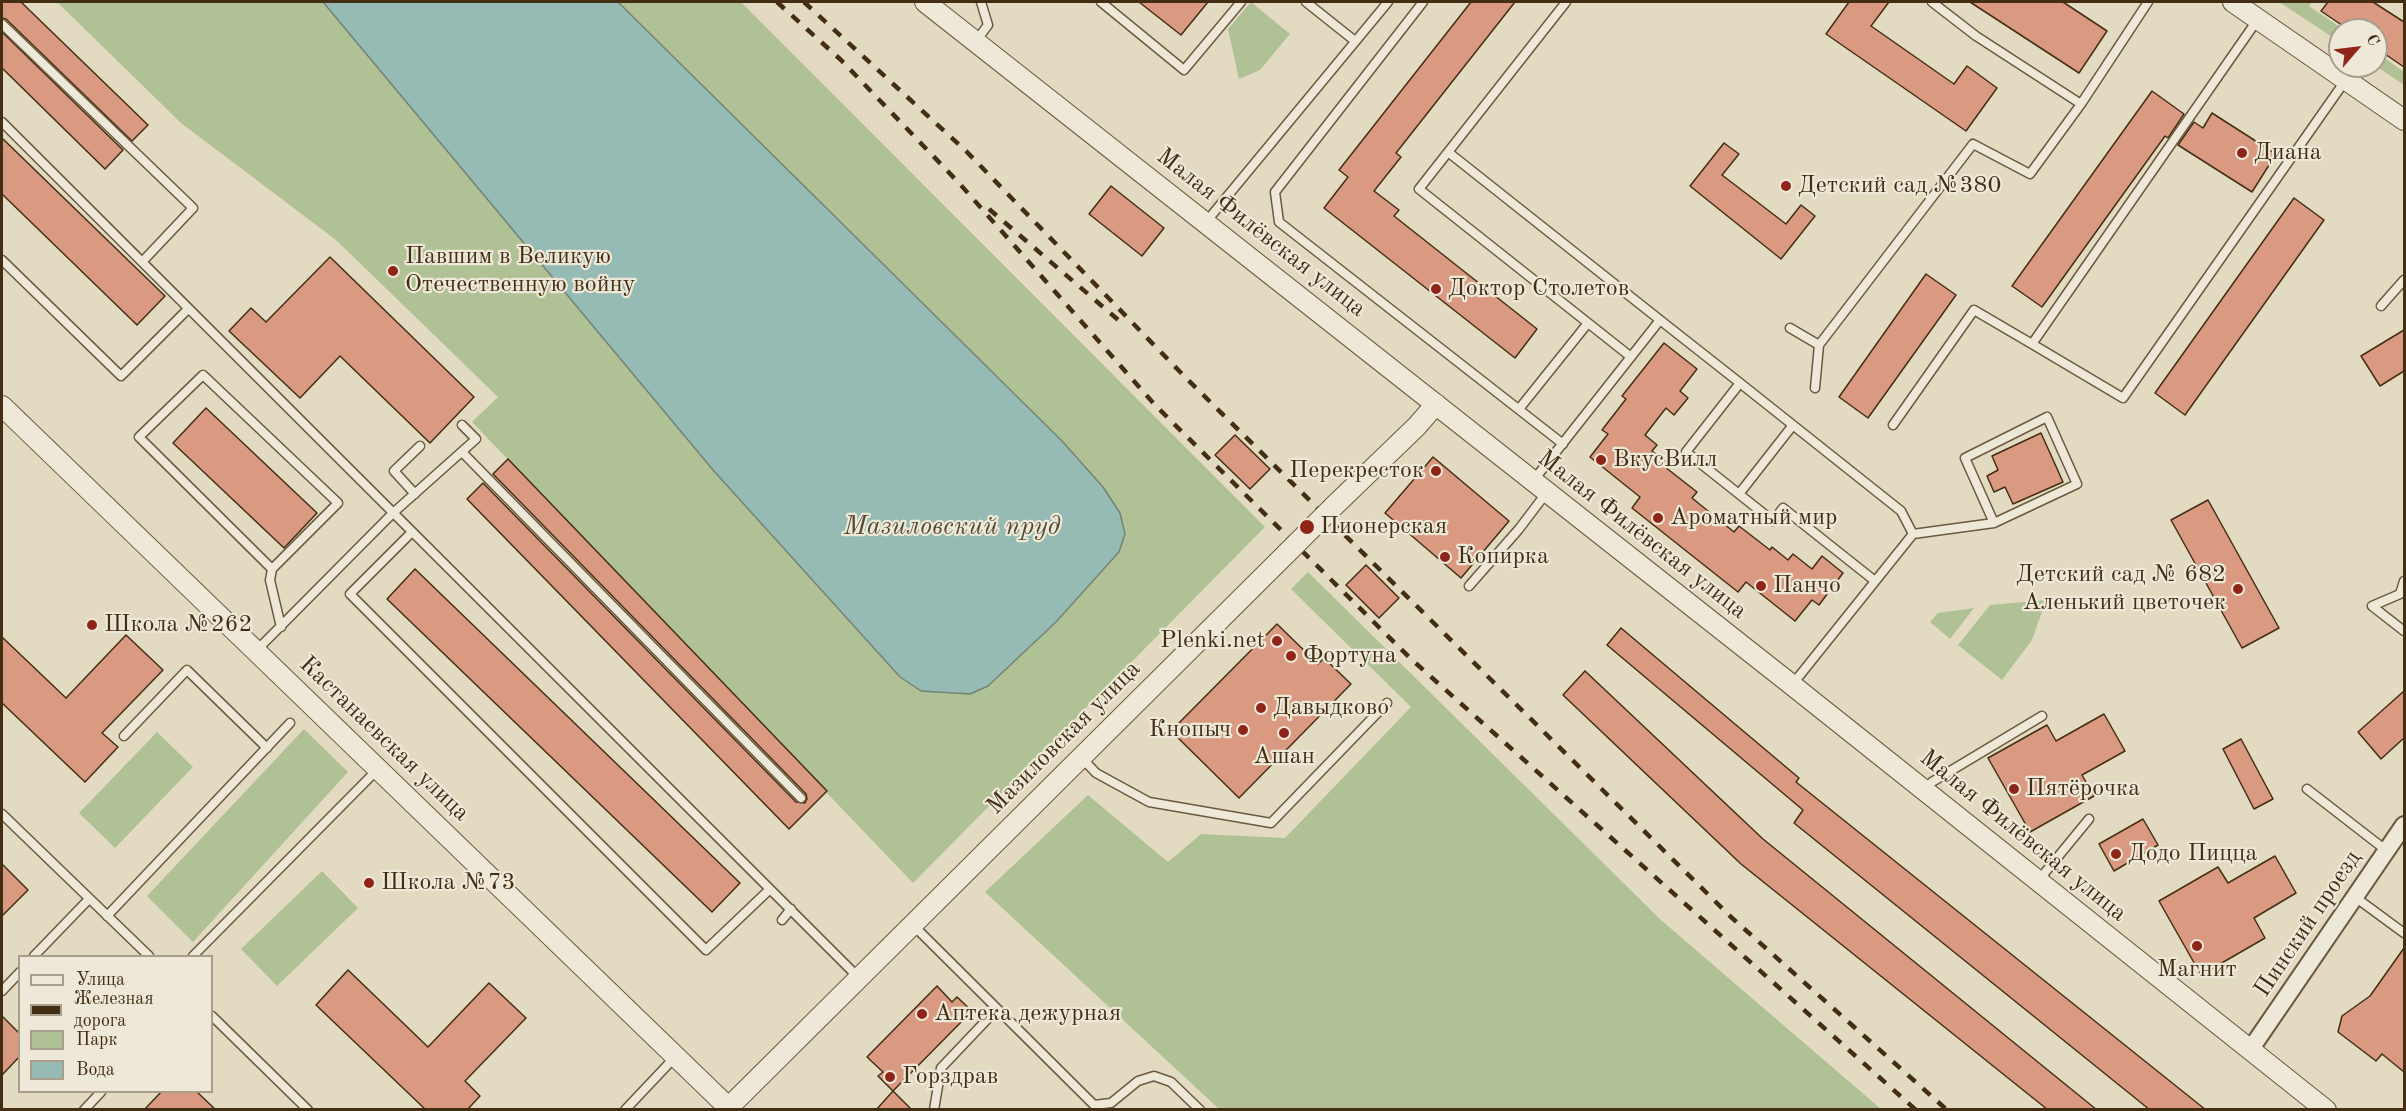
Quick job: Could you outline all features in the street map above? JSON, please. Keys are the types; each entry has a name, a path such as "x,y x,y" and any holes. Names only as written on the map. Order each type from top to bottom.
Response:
{"street":[{"name":"Малая Филёвская улица","path":"925,2 1925,790 2326,1110"},
{"path":"2233,2 2404,120"},
{"name":"Мазиловская улица","path":"730,1108 1080,757 1417,426 1436,404"},
{"name":"Кастанаевская улица","path":"2,406 730,1108"},
{"name":"Пинский проезд","path":"2250,1050 2404,825"}],"lane":[{"path":"976,41 988,25 981,2"},
{"path":"1101,2 1184,70 1241,2"},
{"path":"1306,2 1354,41"},
{"path":"1206,222 1388,2"},
{"path":"1423,2 1275,192 1279,222 1563,444"},
{"path":"1566,2 1419,189 1631,357"},
{"path":"1932,2 1976,36 2081,104"},
{"path":"1815,388 1819,345 1973,144 2030,174 2081,104 2148,2"},
{"path":"2032,344 2258,19"},
{"path":"2,24 193,208 142,262"},
{"path":"1893,425 1974,310 2123,398 2346,80"},
{"path":"2,122 860,978"},
{"path":"1448,152 1901,511 1913,534"},
{"path":"2,260 121,376 188,309"},
{"path":"2381,306 2404,280"},
{"path":"1469,585 1519,529 1563,444 1660,320"},
{"path":"1520,409 1588,322"},
{"path":"1790,328 1819,345"},
{"path":"273,569 139,437 203,375 338,503 273,569 270,580 280,627"},
{"path":"1740,383 1686,452 1773,521 1783,508 1875,581"},
{"path":"1792,685 1913,534 1994,523 2077,484 2047,417 1965,458 1994,523"},
{"path":"256,651 393,513 476,439 462,425"},
{"path":"1739,494 1793,425"},
{"path":"415,494 394,471 420,446"},
{"path":"462,452 801,798"},
{"path":"412,532 350,594 706,950 770,889"},
{"path":"2404,581 2400,594 2372,606 2404,631"},
{"path":"124,736 187,670 267,748"},
{"path":"1080,757 1096,773 1149,802 1270,823 1387,703"},
{"path":"1925,790 1932,782 2042,716"},
{"path":"107,916 290,723"},
{"path":"195,955 378,769"},
{"path":"2307,789 2387,850"},
{"path":"3,818 147,955"},
{"path":"2038,881 2089,819"},
{"path":"2355,897 2404,933"},
{"path":"36,955 90,899"},
{"path":"782,920 790,909"},
{"path":"913,926 1094,1105 1111,1103 1138,1081 1154,1076 1171,1082 1200,1110"},
{"path":"2,991 18,974"},
{"path":"934,1110 941,1068 997,1009"},
{"path":"213,1017 302,1107"},
{"path":"625,1110 676,1056"},
{"path":"84,1110 100,1093"}],"green space":[{"path":"57,2 323,2 713,470 900,677 921,691 988,686 1056,622 1119,552 1062,441 618,2 741,2 1265,527 913,883 472,422 498,397 336,240 181,123"},
{"path":"1251,2 1290,34 1260,70 1239,79 1228,29"},
{"path":"2279,2 2312,2 2309,6 2328,19 2328,34"},
{"path":"2388,61 2404,72 2404,85 2388,74"},
{"path":"1308,572 1661,920 1881,1109 1219,1109 985,892 1088,795 1168,862 1201,834 1285,838 1411,707 1291,589"},
{"path":"2046,600 2032,640 2002,680 1958,645 1990,605"},
{"path":"1974,608 1950,639 1930,622 1938,613"},
{"path":"304,729 348,772 193,942 147,896"},
{"path":"157,732 193,767 115,848 79,813"},
{"path":"322,871 358,908 277,986 241,949"}],"water":[{"name":"Мазиловский пруд","path":"323,2 618,2 1062,441 1103,487 1120,513 1125,534 1119,552 1056,622 988,686 970,694 921,691 900,677 713,470"}],"building":[{"path":"2,2 21,2 148,125 132,141 6,19 2,18"},
{"path":"1139,2 1208,2 1181,35"},
{"path":"1471,2 1515,2 1396,153 1401,157 1374,191 1399,210 1394,216 1537,329 1515,358 1324,208 1348,177 1339,170"},
{"path":"1849,2 1889,2 1871,26 1954,84 1967,66 1997,88 1966,131 1826,34"},
{"path":"1970,2 2063,2 2107,31 2079,73"},
{"path":"2328,2 2373,2 2404,22 2404,67 2388,56 2388,18 2331,18 2321,11"},
{"path":"2,32 123,150 105,169 2,68"},
{"path":"2152,91 2184,114 2168,138 2165,136 2042,307 2012,286"},
{"path":"2212,113 2276,154 2252,192 2178,145 2194,122 2203,128"},
{"path":"2,138 165,296 137,325 2,194"},
{"path":"1724,143 1739,154 1722,175 1786,224 1801,205 1815,216 1781,259 1690,186"},
{"path":"1111,186 1164,228 1142,256 1089,214"},
{"path":"2294,198 2324,220 2185,415 2155,393"},
{"path":"330,257 474,397 430,443 340,356 300,398 229,331 251,308 266,322"},
{"path":"1926,274 1956,295 1868,418 1839,397"},
{"path":"2404,330 2404,371 2380,386 2361,356"},
{"path":"1664,343 1697,369 1680,391 1688,398 1674,415 1666,408 1645,435 1657,445 1652,451 1667,463 1665,467 1697,492 1692,498 1734,532 1739,526 1770,550 1772,547 1788,560 1793,554 1812,569 1822,556 1843,573 1819,605 1812,600 1795,621 1746,582 1738,592 1632,508 1640,497 1590,457 1608,434 1602,430 1626,399 1622,396"},
{"path":"206,408 317,513 284,548 173,443"},
{"path":"2041,433 2063,482 2013,504 2005,487 1994,492 1987,476 1998,470 1992,456"},
{"path":"1235,435 1270,469 1250,489 1215,455"},
{"path":"1433,457 1509,521 1461,578 1385,513"},
{"path":"508,459 827,791 789,829 467,499 483,483 796,802 805,803 806,794 493,474"},
{"path":"2208,500 2279,628 2242,648 2171,520"},
{"path":"1366,565 1399,598 1379,618 1346,585"},
{"path":"415,569 740,883 712,912 387,599"},
{"name":"Давыдково","path":"1277,624 1318,664 1324,658 1351,684 1239,798 1171,731"},
{"path":"1621,628 1799,778 1796,782 2206,1110 2150,1110 1794,823 1803,810 1607,645"},
{"path":"126,635 163,670 102,733 118,747 85,782 2,703 2,637 66,698"},
{"path":"1585,671 1763,839 2097,1110 2048,1110 1741,864 1563,695"},
{"path":"2404,691 2404,738 2381,759 2358,732"},
{"path":"2104,714 2125,751 2082,775 2094,796 2030,832 1988,758 2047,725 2056,741"},
{"path":"2241,739 2273,799 2254,809 2223,749"},
{"path":"2143,819 2158,845 2114,871 2099,844"},
{"path":"2275,856 2296,893 2254,918 2265,938 2201,975 2159,901 2218,867 2228,883"},
{"path":"2,864 28,890 2,916"},
{"path":"2404,948 2404,1072 2382,1054 2376,1061 2338,1032 2342,1016 2370,996"},
{"path":"348,970 428,1047 489,983 526,1018 465,1081 480,1096 467,1110 426,1110 316,1005"},
{"path":"937,986 952,1002 957,997 972,1011 893,1091 878,1076 883,1072 867,1057"},
{"path":"2,1016 18,1032 18,1058 2,1075"},
{"path":"893,1091 912,1110 876,1110"},
{"path":"160,1093 198,1093 216,1110 144,1110"}],"railway":[{"path":"777,2 841,60 959,183 1155,405 1411,659 1916,1110"},
{"path":"804,2 966,151 1185,377 1731,917 1947,1110"},
{"path":"989,209 1123,324"}],"place":[{"name":"Диана","path":"2242,153"},
{"name":"Детский сад №380","path":"1786,186"},
{"name":"Павшим в Великую Отечественную войну","path":"393,271"},
{"name":"Доктор Столетов","path":"1436,289"},
{"name":"ВкусВилл","path":"1601,460"},
{"name":"Перекресток","path":"1436,471"},
{"name":"Ароматный мир","path":"1658,518"},
{"name":"Пионерская","path":"1307,527"},
{"name":"Копирка","path":"1445,557"},
{"name":"Панчо","path":"1761,586"},
{"name":"Детский сад № 682 Аленький цветочек","path":"2238,589"},
{"name":"Школа №262","path":"92,625"},
{"name":"Plenki.net","path":"1277,641"},
{"name":"Фортуна","path":"1291,656"},
{"name":"Давыдково","path":"1261,708"},
{"name":"Кнопыч","path":"1243,730"},
{"name":"Ашан","path":"1284,733"},
{"name":"Пятёрочка","path":"2014,789"},
{"name":"Додо Пицца","path":"2116,854"},
{"name":"Школа №73","path":"369,883"},
{"name":"Магнит","path":"2197,946"},
{"name":"Аптека дежурная","path":"922,1014"},
{"name":"Горздрав","path":"890,1077"}]}
